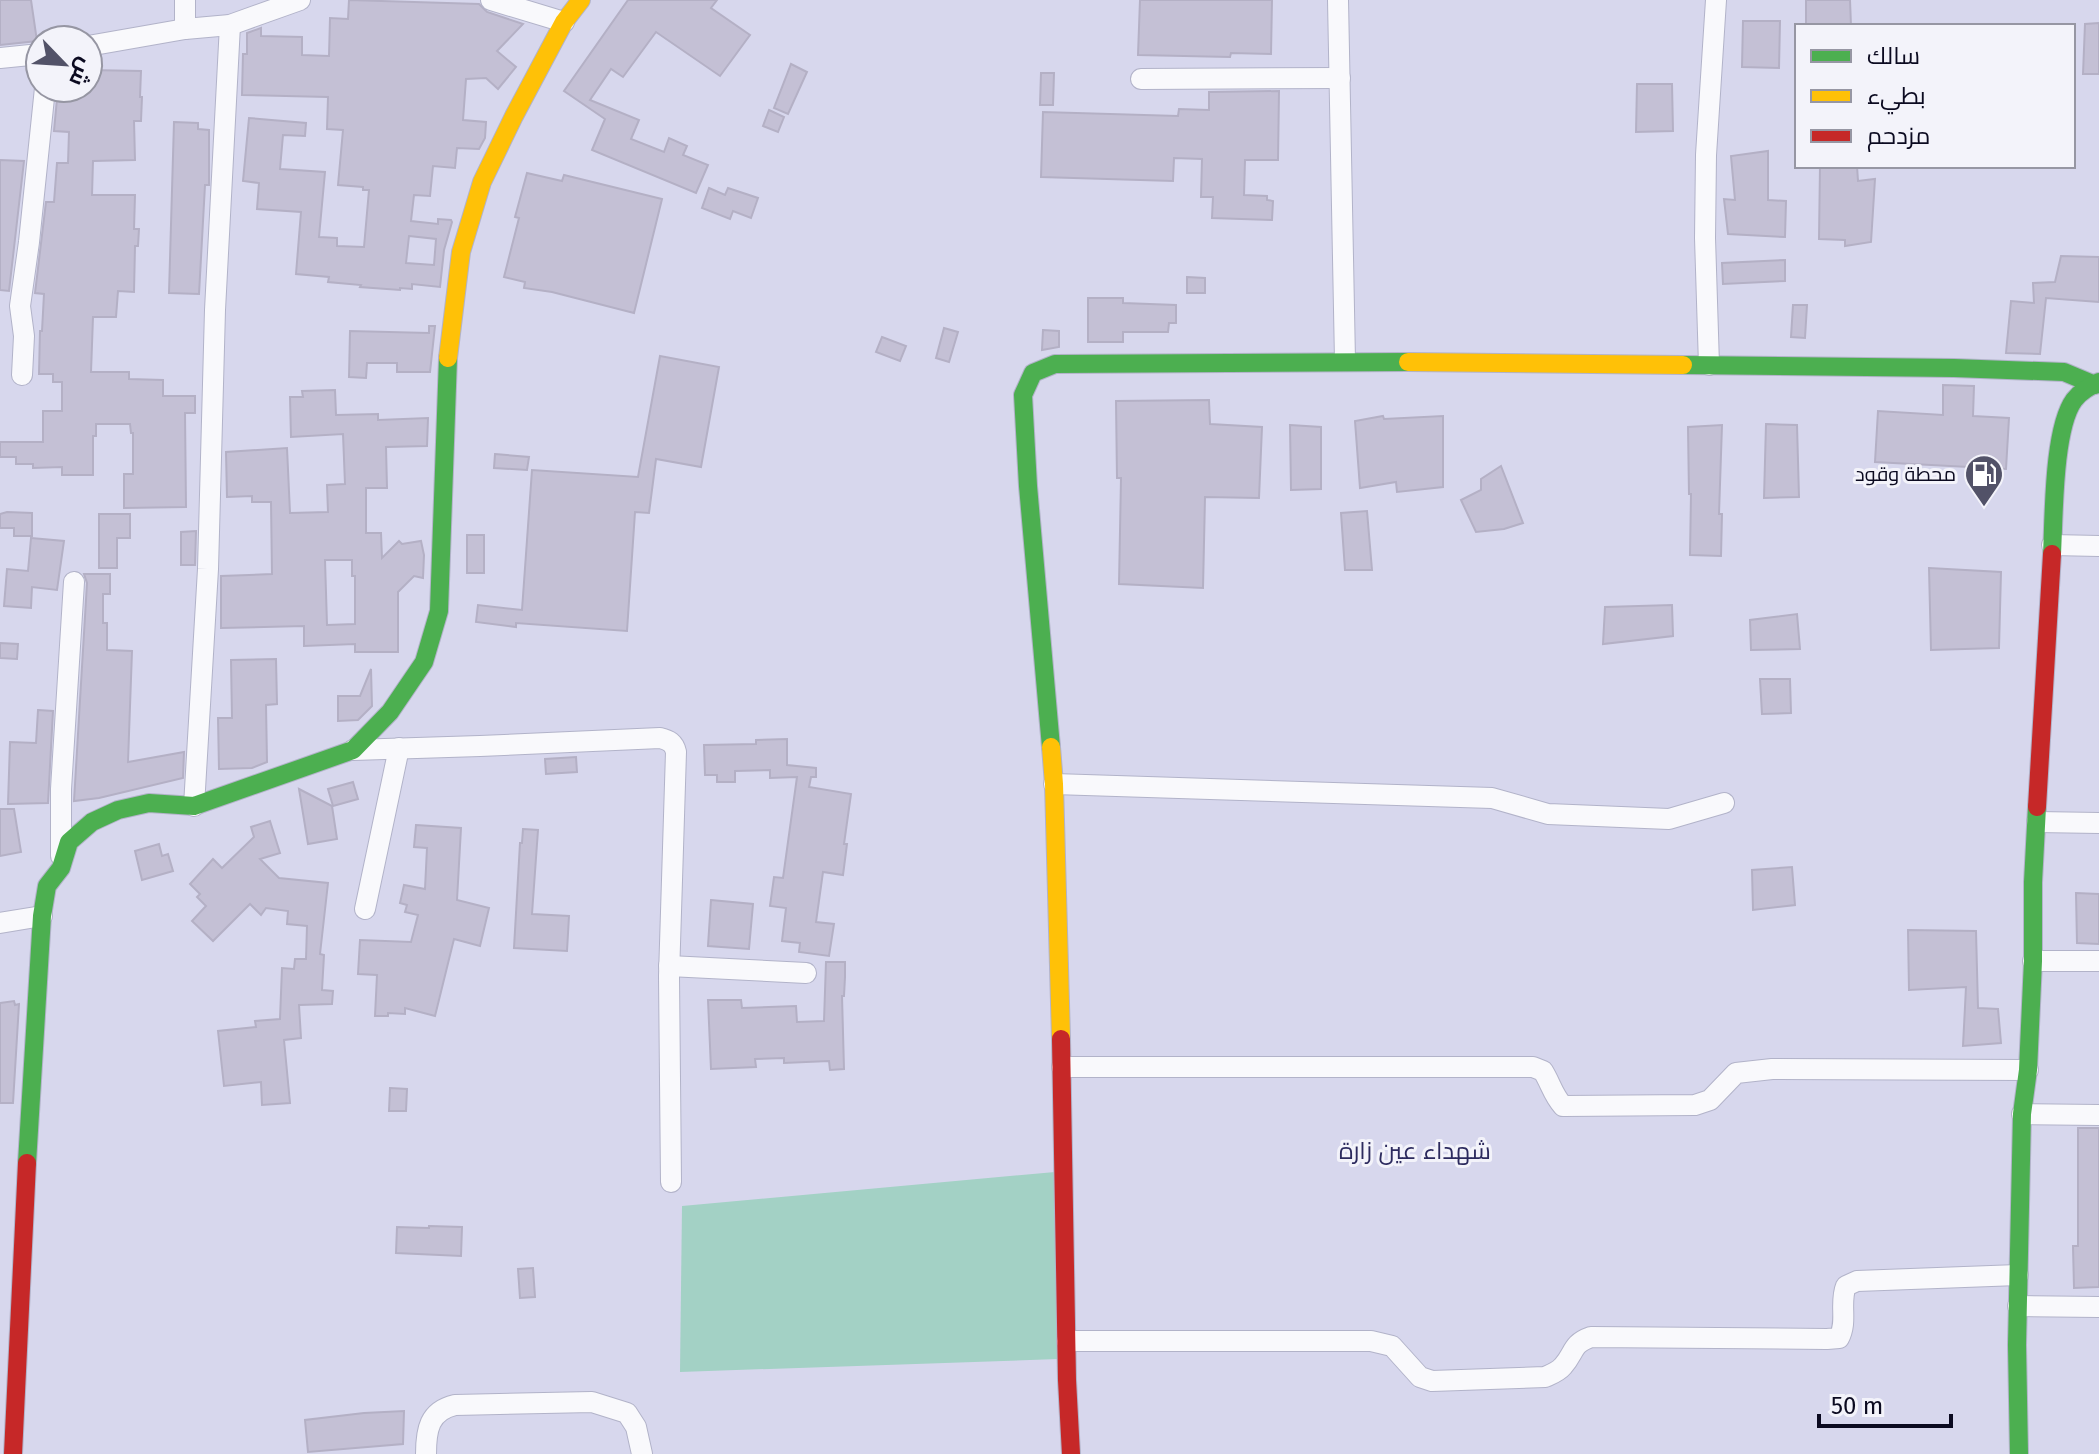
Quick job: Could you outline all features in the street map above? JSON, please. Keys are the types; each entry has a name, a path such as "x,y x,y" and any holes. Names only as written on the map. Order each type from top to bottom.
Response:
{"street":[{"path":"185,0 185,29"},
{"path":"104,43 185,29 230,25 300,0"},
{"path":"491,0 564,22"},
{"path":"353,750 390,712 424,662 439,611 447,367 461,252 482,182 564,22 581,0"},
{"path":"1338,0 1345,361"},
{"path":"1709,365 1706,155 1716,0"},
{"path":"194,806 208,569 215,310 230,25"},
{"path":"0,58 24,56"},
{"path":"1141,79 1340,78"},
{"path":"22,375 24,336 20,306 43,104"},
{"path":"1071,1454 1054,784 1023,395 1033,373 1055,364 1345,361 1954,368 2064,372 2097,383"},
{"path":"2019,1454 2018,1275 2022,1114 2028,1070 2033,882 2056,479 2064,419 2082,391 2097,383"},
{"path":"2052,545 2099,546"},
{"path":"61,868 61,789 74,582"},
{"path":"13,1454 42,916 47,886 61,868 69,842 92,822 118,810 149,803 194,806 353,750 669,740 676,752 669,966 671,1182"},
{"path":"365,909 399,748"},
{"path":"1054,784 1492,798 1548,814 1669,819 1724,803"},
{"path":"2037,822 2099,823"},
{"path":"0,923 42,916"},
{"path":"2033,961 2099,961"},
{"path":"669,966 806,973"},
{"path":"1062,1067 1533,1067 1543,1071 1550,1082 1553,1096 1563,1106 1695,1105 1710,1100 1736,1073 1772,1069 2028,1070"},
{"path":"2022,1114 2099,1115"},
{"path":"1067,1341 1371,1341 1392,1346 1420,1377 1432,1381 1545,1377 1566,1364 1574,1345 1591,1337 1839,1338 1844,1327 1842,1297 1846,1286 1857,1281 2018,1275"},
{"path":"2018,1306 2099,1307"},
{"path":"426,1454 426,1438 432,1418 443,1408 455,1405 592,1402 627,1413 636,1427 642,1454"}],"green space":[{"path":"1055,1172 1058,1359 680,1372 682,1206"}],"building":[{"path":"0,0 31,0 35,24 24,24 24,42 0,45"},
{"path":"349,0 479,4 487,12 523,24 497,51 516,67 498,89 486,78 466,79 463,120 486,122 485,138 479,149 457,148 455,168 433,166 430,196 414,195 411,221 438,224 438,219 452,222 444,250 440,287 412,284 412,289 400,290 360,287 328,282 329,277 296,274 301,212 257,209 259,183 243,181 249,118 306,123 305,136 283,135 280,169 325,172 319,237 337,238 337,246 364,247 369,190 338,185 343,130 327,129 328,97 242,95 247,33 261,28 261,36 302,37 302,55 329,56 330,18 348,19","holes":["409,236 436,239 434,265 406,263"]},
{"path":"628,0 717,0 711,8 750,35 720,76 656,32 623,77 611,69 590,100 639,120 631,139 664,152 669,138 687,146 683,155 708,165 696,193 592,150 605,119 564,91"},
{"path":"1140,0 1272,0 1271,54 1231,53 1230,57 1138,55"},
{"path":"1806,0 1850,0 1851,24 1806,24"},
{"path":"1743,21 1780,21 1779,68 1742,67"},
{"path":"2099,23 2099,74 2083,74 2085,24"},
{"path":"791,64 807,72 788,114 774,108"},
{"path":"104,70 141,71 141,121 134,121 135,160 93,161 92,195 135,195 134,229 139,229 138,246 135,246 134,292 118,291 116,317 93,317 91,372 129,372 129,379 163,380 163,396 195,396 195,413 185,413 186,507 124,508 124,474 133,474 133,433 130,424 96,424 93,475 62,475 62,467 33,468 33,464 16,464 16,457 0,457 0,442 43,442 43,411 62,411 62,382 53,382 53,374 39,374 44,294 35,293 46,202 54,202 57,163 68,163 69,132 54,131 57,104 104,104"},
{"path":"1041,73 1054,73 1053,105 1040,105"},
{"path":"1637,84 1672,84 1673,131 1636,132"},
{"path":"1279,91 1278,160 1245,160 1244,195 1267,196 1267,200 1273,201 1272,220 1212,218 1213,197 1201,197 1202,159 1174,158 1173,181 1041,177 1043,112 1178,116 1179,109 1209,110 1209,92"},
{"path":"769,110 784,117 778,132 763,126"},
{"path":"174,122 198,123 198,129 209,130 209,185 205,185 199,294 169,293"},
{"path":"1768,151 1768,200 1786,201 1785,237 1728,234 1724,199 1735,200 1731,156"},
{"path":"0,160 24,161 9,291 0,290"},
{"path":"1820,168 1857,168 1858,181 1875,179 1871,242 1845,246 1845,240 1819,239"},
{"path":"527,173 562,181 564,175 662,199 634,313 524,288 525,282 504,277"},
{"path":"709,188 725,195 728,188 758,198 751,218 733,211 730,219 702,208"},
{"path":"2061,256 2099,257 2099,302 2046,298 2040,354 2006,353 2011,301 2034,303 2033,283 2055,282"},
{"path":"1785,260 1785,281 1723,284 1722,263"},
{"path":"1187,277 1205,278 1205,293 1187,293"},
{"path":"1088,298 1123,298 1123,303 1176,305 1176,323 1169,323 1168,332 1123,332 1123,342 1088,342"},
{"path":"1793,305 1807,305 1805,338 1791,337"},
{"path":"429,326 435,326 430,372 397,372 397,363 367,363 366,378 349,377 350,331 429,333"},
{"path":"944,328 958,332 949,362 936,358"},
{"path":"1043,330 1059,331 1059,347 1042,350"},
{"path":"882,337 906,346 900,361 876,352"},
{"path":"660,356 719,367 701,467 656,459 649,513 635,512 627,631 516,623 516,627 476,622 478,605 522,610 532,470 638,477"},
{"path":"1943,385 1974,386 1973,416 2009,418 2006,469 1875,462 1878,411 1943,415"},
{"path":"335,390 336,415 378,414 378,420 428,418 427,446 386,447 387,488 366,488 366,533 381,533 382,558 399,541 402,544 421,541 424,555 423,578 414,576 398,592 398,652 355,652 355,644 304,646 304,626 221,628 221,576 272,574 271,502 252,502 252,496 227,497 226,452 287,448 290,513 328,512 327,485 345,484 343,434 291,437 290,397 303,397 302,391","holes":["325,560 352,560 355,624 327,625"]},
{"path":"1209,400 1210,424 1262,427 1259,498 1205,497 1203,588 1119,584 1121,478 1117,478 1116,401"},
{"path":"1383,416 1384,419 1443,416 1443,487 1397,492 1396,482 1360,488 1355,421"},
{"path":"1766,424 1797,425 1799,497 1764,498"},
{"path":"1290,425 1321,427 1321,489 1291,490"},
{"path":"1722,425 1721,556 1690,555 1688,427"},
{"path":"495,454 529,457 527,470 494,468"},
{"path":"1501,466 1523,523 1476,532 1461,500 1481,490 1481,479"},
{"path":"1367,511 1372,570 1345,570 1341,513"},
{"path":"32,513 32,536 14,536 14,528 0,528 0,514"},
{"path":"99,514 130,514 130,538 117,538 117,568 99,568"},
{"path":"196,531 195,565 181,565 181,532"},
{"path":"467,535 484,535 484,573 467,573"},
{"path":"31,538 64,541 57,590 32,587 31,608 4,606 7,569 28,571"},
{"path":"1929,568 2001,572 1999,648 1931,650"},
{"path":"84,574 110,574 110,594 103,594 107,650 132,651 128,762 184,752 183,778 74,801 87,583"},
{"path":"1672,605 1673,636 1603,644 1605,607"},
{"path":"1797,614 1800,649 1751,650 1750,620"},
{"path":"0,643 18,644 17,659 0,658"},
{"path":"276,659 277,704 266,705 267,762 252,768 219,769 218,718 232,718 231,660"},
{"path":"371,669 372,706 358,720 338,721 338,696 360,696"},
{"path":"1760,679 1790,679 1791,713 1762,714"},
{"path":"38,710 53,711 48,803 8,804 10,742 36,743"},
{"path":"787,739 787,765 816,768 816,777 811,777 809,787 851,794 843,875 823,872 816,922 834,924 829,956 799,952 800,943 782,941 786,908 770,906 774,877 783,878 797,777 770,778 770,770 735,771 735,782 717,782 717,775 705,775 704,745 756,744 756,740"},
{"path":"576,757 577,772 546,774 545,759"},
{"path":"353,782 358,799 333,806 328,789"},
{"path":"299,789 332,806 337,839 308,844"},
{"path":"0,809 14,809 21,852 0,856"},
{"path":"270,821 280,853 260,859 279,878 328,883 320,954 324,955 322,990 333,991 332,1004 299,1005 301,1038 284,1040 290,1103 262,1105 261,1082 224,1086 218,1031 256,1027 255,1021 280,1019 282,968 294,969 295,959 306,959 307,926 287,924 288,911 266,908 261,915 250,904 213,941 192,921 206,906 190,884 213,859 222,868 254,837 251,827"},
{"path":"416,825 461,828 457,900 489,908 480,946 454,939 435,1016 405,1008 405,1014 375,1016 377,975 358,974 360,940 411,942 418,915 405,912 407,905 400,903 404,885 425,889 427,848 414,847"},
{"path":"523,829 538,830 532,914 569,916 567,951 514,948"},
{"path":"159,844 162,856 168,854 173,871 142,880 135,851"},
{"path":"1792,867 1795,905 1753,910 1752,870"},
{"path":"2076,893 2099,894 2099,944 2077,943"},
{"path":"711,900 753,904 749,949 708,946"},
{"path":"1908,930 1976,931 1978,1008 1998,1009 2001,1043 1963,1046 1966,987 1909,990"},
{"path":"826,962 845,962 842,996 844,1069 830,1070 829,1061 784,1063 784,1058 755,1059 756,1067 711,1069 708,1000 741,1000 742,1008 796,1006 797,1022 824,1021"},
{"path":"14,1001 15,1005 19,1004 13,1103 0,1103 0,1003"},
{"path":"390,1088 407,1089 406,1111 389,1111"},
{"path":"2078,1128 2099,1128 2099,1287 2074,1288 2073,1246 2078,1246"},
{"path":"397,1227 462,1227 461,1256 396,1253"},
{"path":"533,1268 535,1297 520,1298 518,1269"},
{"path":"404,1411 403,1444 308,1452 305,1420"}],"traffic: fast":[{"path":"27,1163 42,916 47,886 61,868 69,842 92,822 118,810 149,803 194,806 353,750 390,712 424,662 439,611 448,358"},
{"path":"1051,747 1023,395 1033,373 1055,364 1408,362"},
{"path":"1683,365 2064,372 2095,385"},
{"path":"2052,554 2056,474 2062,431 2074,400 2099,382"},
{"path":"2019,1454 2017,1345 2022,1114 2028,1070 2037,807"}],"traffic: slow":[{"path":"448,358 461,252 482,182 564,22 581,0"},
{"path":"1408,362 1683,365"},
{"path":"1051,747 1061,1039"}],"traffic: jam":[{"path":"2037,807 2052,554"},
{"path":"1061,1039 1071,1454"},
{"path":"13,1454 27,1163"}],"place":[{"name":"محطة وقود","path":"1984,508"}],"district":[{"name":"شهداء عين زارة","path":"1415,1151"}]}
